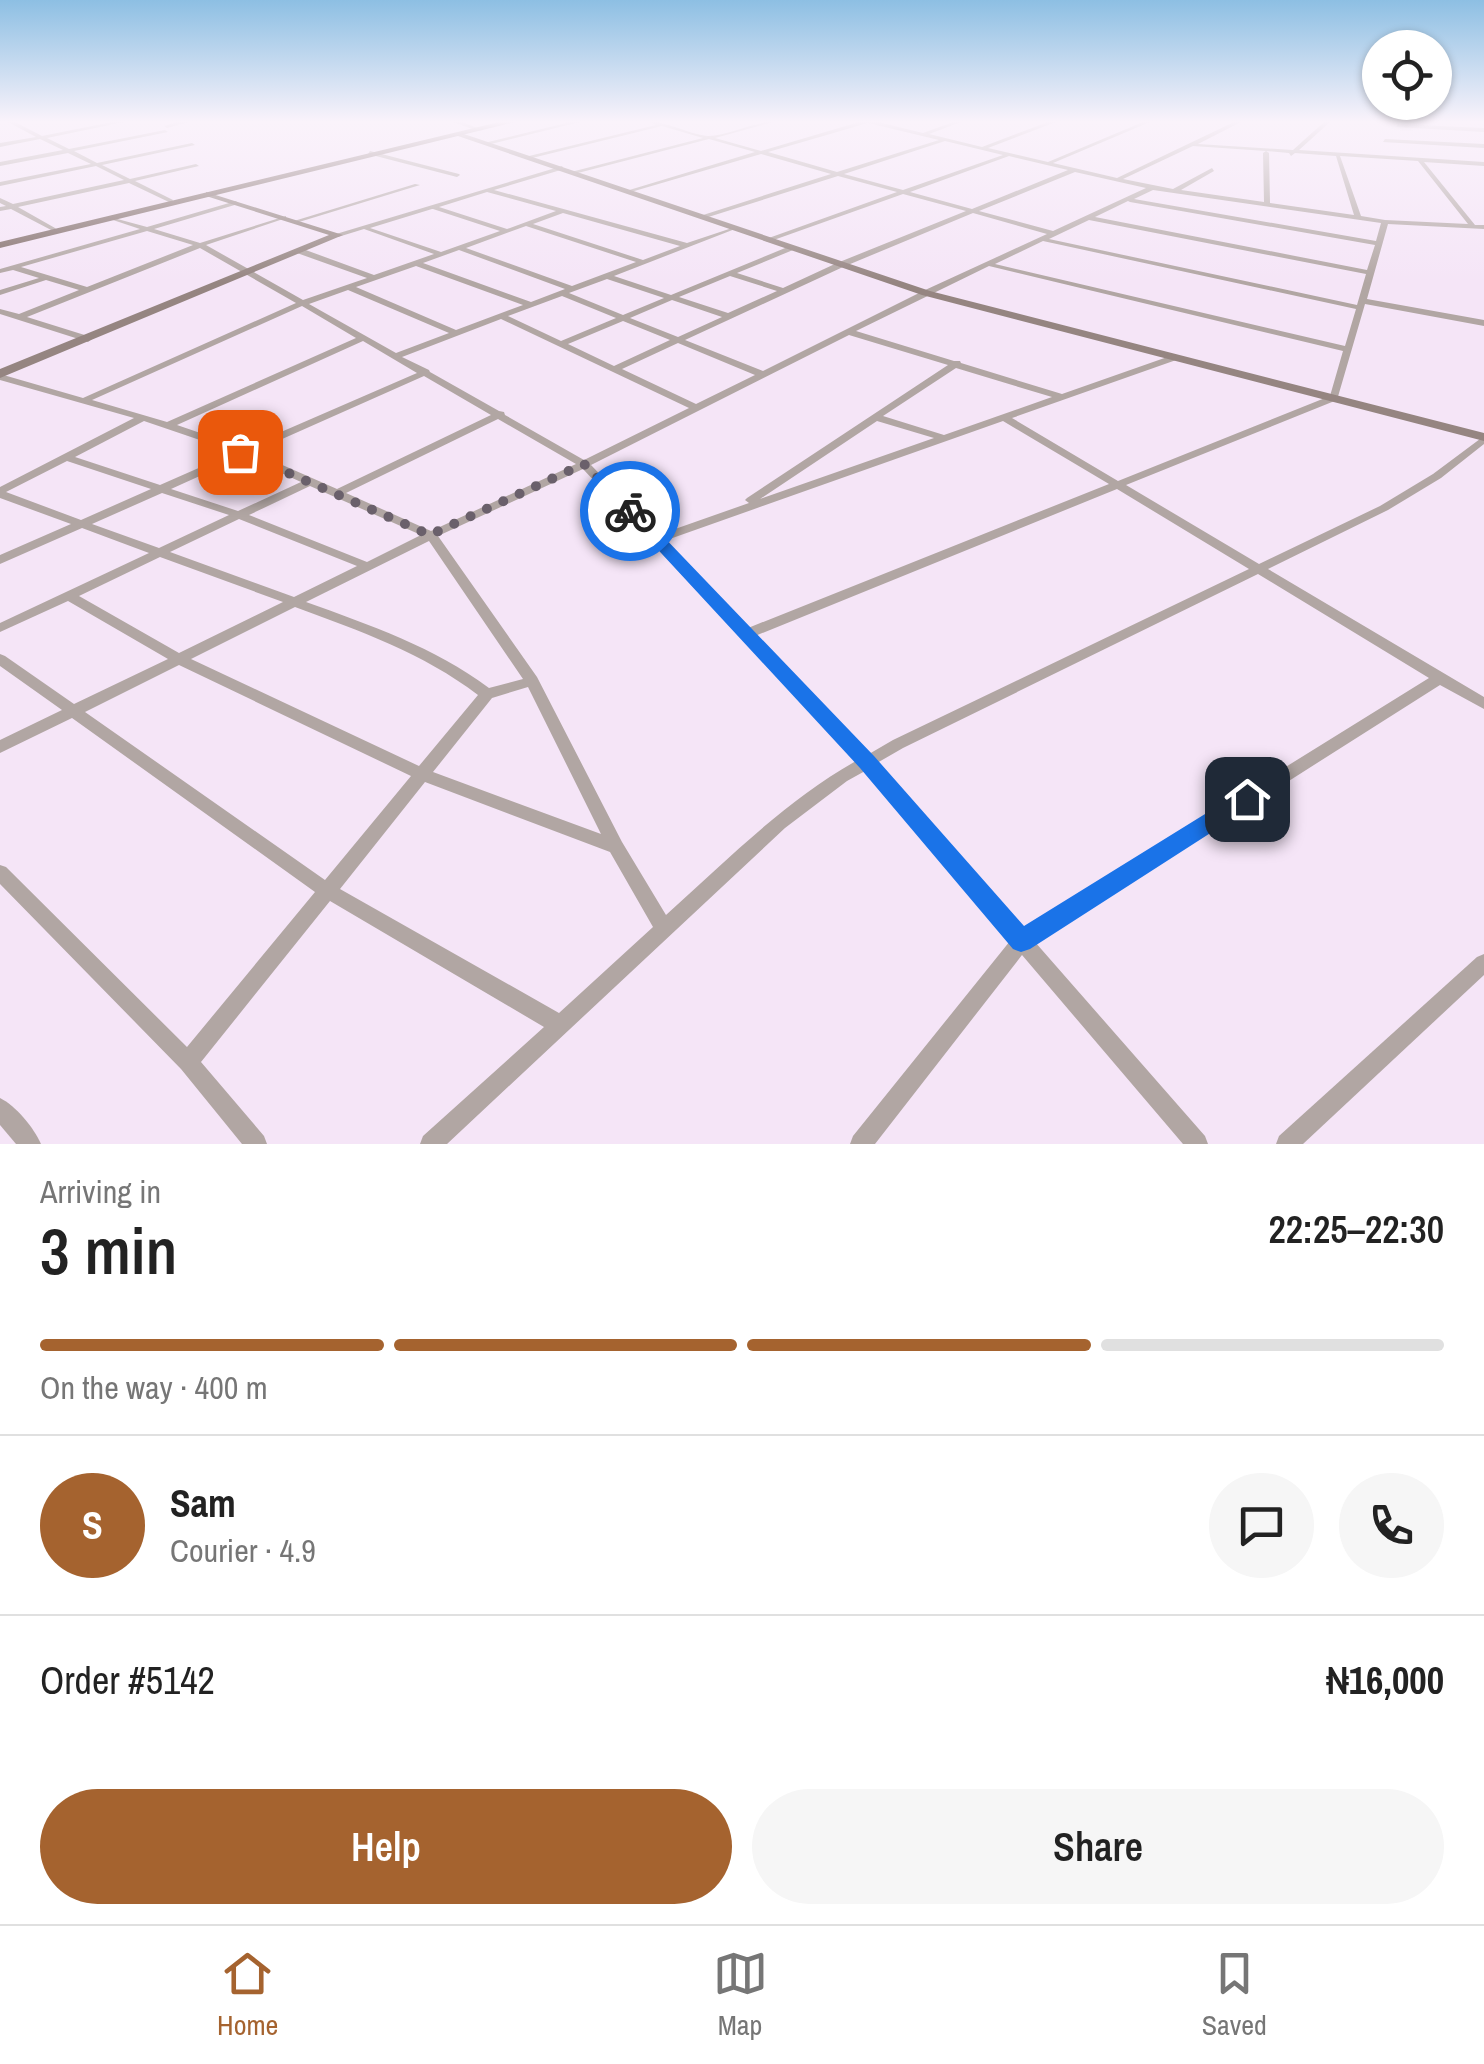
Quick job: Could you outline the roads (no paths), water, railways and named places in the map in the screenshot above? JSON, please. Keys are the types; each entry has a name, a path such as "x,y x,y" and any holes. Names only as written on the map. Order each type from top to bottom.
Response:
{"main road":[{"path":"0,243 281,175"},
{"path":"0,243 285,175"}],"street":[{"path":"0,184 44,175"},
{"path":"119,175 171,201"},
{"path":"0,209 151,175"},
{"path":"0,376 338,234 547,175"},
{"path":"584,175 926,292 1484,438"},
{"path":"630,191 683,175"},
{"path":"702,217 832,175"},
{"path":"841,175 1054,234"},
{"path":"768,240 950,175"},
{"path":"615,369 840,265 1060,175"},
{"path":"1103,175 1173,192 1267,206 1385,222 1484,227"},
{"path":"1119,179 1127,175"},
{"path":"1173,192 1202,175"},
{"path":"1266,175 1267,206"},
{"path":"1344,175 1358,218"},
{"path":"1432,175 1473,226"},
{"path":"19,318 200,245 417,185"},
{"path":"0,747 430,535 584,464 926,292 1152,188"},
{"path":"489,190 686,246"},
{"path":"210,194 338,234"},
{"path":"0,200 52,229"},
{"path":"1130,200 1379,244"},
{"path":"0,267 12,267 236,203"},
{"path":"435,208 507,231"},
{"path":"83,401 300,304 563,211"},
{"path":"112,218 200,245 584,464 867,762 1196,1144"},
{"path":"1089,218 1370,273"},
{"path":"1334,398 1385,222"},
{"path":"526,224 642,262"},
{"path":"364,228 441,254"},
{"path":"396,356 733,228"},
{"path":"1041,239 1361,305 1484,323"},
{"path":"460,248 764,374"},
{"path":"560,344 790,248"},
{"path":"300,251 375,278"},
{"path":"416,263 531,304"},
{"path":"988,264 1348,349"},
{"path":"12,267 86,290"},
{"path":"728,273 784,291"},
{"path":"608,276 728,316"},
{"path":"0,293 45,278"},
{"path":"349,287 456,333"},
{"path":"0,312 88,338"},
{"path":"501,316 697,408"},
{"path":"849,332 1062,397"},
{"path":"168,425 363,338"},
{"path":"657,539 1176,357"},
{"path":"732,513 957,363"},
{"path":"0,560 426,372"},
{"path":"0,376 168,425 311,480 430,535 532,681 616,847 666,930"},
{"path":"746,634 1334,398"},
{"path":"338,493 500,414"},
{"path":"876,417 922,434 943,437"},
{"path":"1004,417 1484,704"},
{"path":"0,492 143,418"},
{"path":"431,1144 779,823 867,762 1384,508 1437,476 1484,438"},
{"path":"66,458 161,487 367,566"},
{"path":"0,628 311,480"},
{"path":"0,492 400,642 456,672 486,694"},
{"path":"68,595 177,658 419,773 616,847"},
{"path":"0,610 16,620"},
{"path":"0,659 326,890 560,1026"},
{"path":"862,1144 1021,941 1440,678"},
{"path":"188,1062 486,694 532,681"},
{"path":"0,872 188,1062 256,1144"},
{"path":"1287,1144 1484,963"},
{"path":"0,1109 26,1142"}]}
